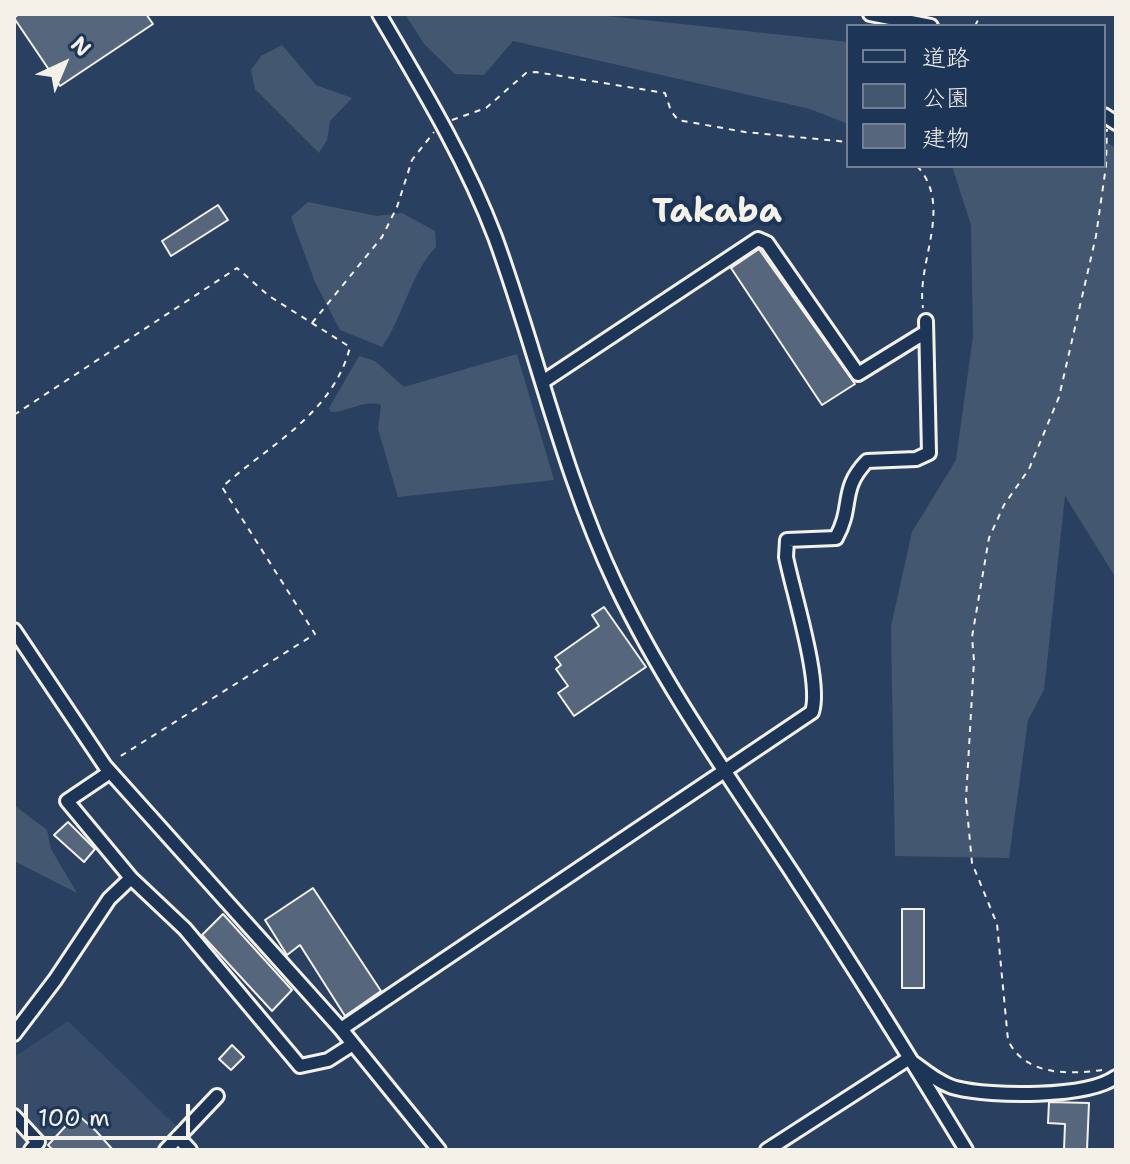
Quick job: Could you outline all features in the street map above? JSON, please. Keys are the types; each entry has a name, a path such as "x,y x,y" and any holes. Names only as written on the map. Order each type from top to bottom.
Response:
{"street":[{"path":"379,14 443,123 494,235 588,519 616,585 658,663 725,773 874,999 966,1150"},
{"path":"870,14 921,24"},
{"path":"544,381 758,239 767,243 858,374 926,326"},
{"path":"341,1029 812,712 813,680 786,557 787,540 836,538 846,520 851,478 867,461 916,459 929,453 926,326"},
{"path":"14,630 108,769 341,1029 439,1150"},
{"path":"108,769 67,801 131,878 185,929 300,1066 328,1060 353,1044"},
{"path":"14,1034 55,980 109,899 131,878"},
{"path":"908,1059 952,1088 970,1090 1029,1093 1076,1089 1116,1077"},
{"path":"767,1150 908,1059"},
{"path":"166,1150 217,1096"},
{"path":"14,1116 36,1137 38,1142 31,1150"},
{"path":"178,1137 190,1150"}],"path":[{"path":"311,324 382,237 397,207 412,160 443,123 486,108 526,73 536,72 665,93 671,111 678,120 745,132 846,142"},
{"path":"1106,166 1109,118"},
{"path":"919,168 930,180 932,204 933,235 920,289 926,326"},
{"path":"1104,1070 1033,1067 1015,1057 1008,1040 997,924 972,863 966,799 974,661 972,637 989,538 1004,505 1029,469 1059,397 1096,236 1106,168"},
{"path":"14,415 237,268 269,296 311,324 341,338 350,347 346,365 308,420 222,487 315,634 108,769"}],"shaded area":[{"path":"68,1021 201,1150 14,1150 14,1057"}],"green space":[{"path":"405,14 589,14 846,42 846,123 810,109 513,41 484,75 455,74 424,44"},
{"path":"282,45 316,85 352,98 330,121 327,140 319,153 255,89 251,70 261,56"},
{"path":"1106,142 1116,148 1116,578 1065,496 1044,690 1028,720 1009,858 895,856 891,626 912,532 956,460 973,336 971,225 953,168 1106,168"},
{"path":"308,202 377,216 402,213 435,231 436,247 413,282 382,347 340,330 315,282 291,217"},
{"path":"517,354 554,480 398,497 378,429 381,405 368,404 331,412 329,408 359,356 375,361 404,387"},
{"path":"14,805 47,830 51,849 77,893 14,861"}],"building":[{"path":"19,14 146,14 153,24 60,86 14,18"},
{"path":"218,205 228,220 171,256 162,241"},
{"path":"759,249 855,384 822,405 731,268"},
{"path":"604,607 646,667 574,716 558,693 568,686 556,669 561,665 555,657 599,626 592,615"},
{"path":"68,822 95,849 84,862 54,835"},
{"path":"313,888 381,991 345,1016 300,945 287,955 265,920"},
{"path":"902,909 924,909 924,988 902,988"},
{"path":"223,914 292,990 272,1011 202,935"},
{"path":"232,1045 244,1057 231,1070 219,1059"},
{"path":"1049,1102 1089,1103 1087,1150 1064,1150 1065,1124 1048,1123"},
{"path":"77,1114 113,1150 53,1150 48,1145"}],"district":[{"name":"Takaba","path":"717,213"}]}
